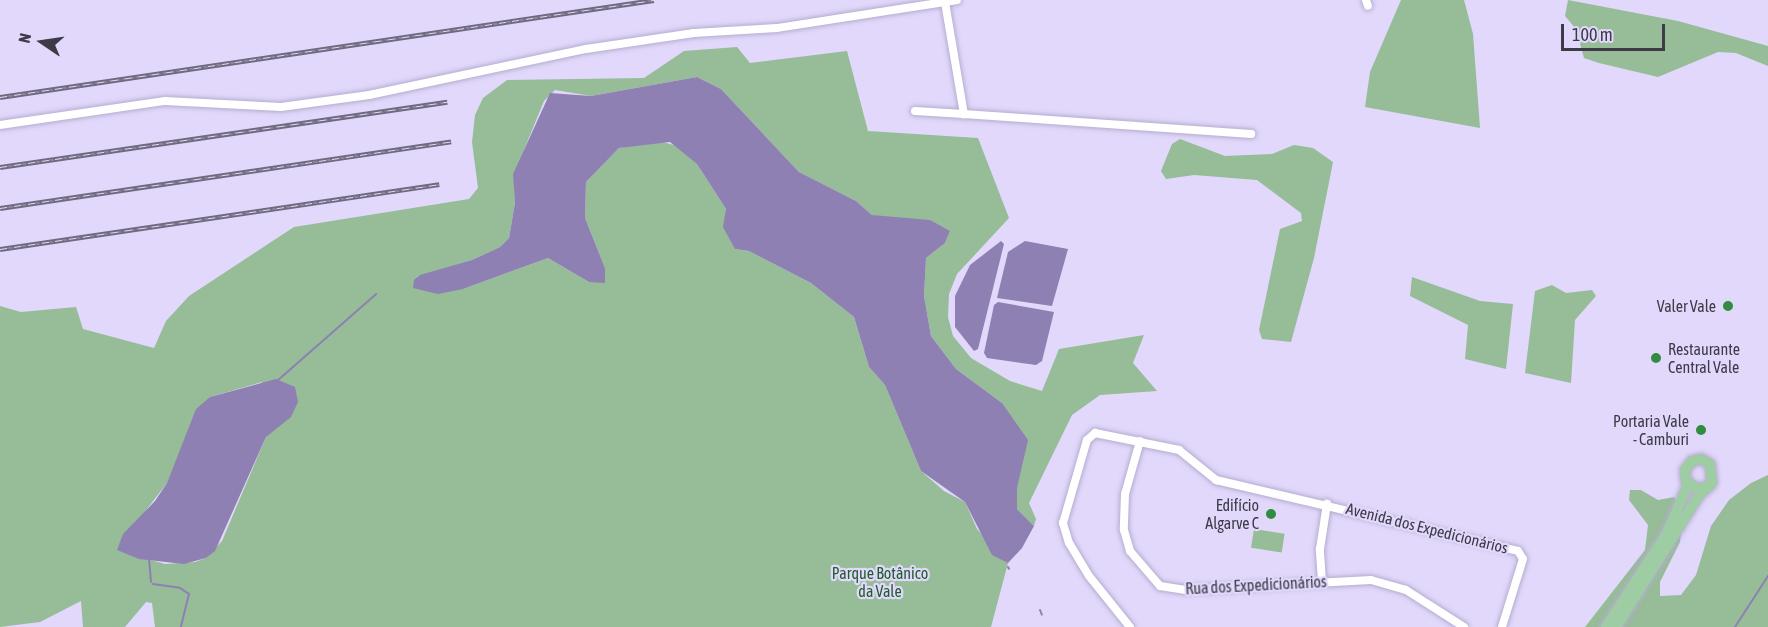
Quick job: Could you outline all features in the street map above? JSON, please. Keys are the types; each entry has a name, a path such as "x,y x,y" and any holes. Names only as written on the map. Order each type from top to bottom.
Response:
{"main road":[{"path":"1606,627 1666,535 1688,485 1685,470 1692,461 1701,459 1714,471 1707,488 1616,627"},
{"path":"1688,485 1697,489 1707,488"}],"street":[{"path":"0,125 165,101 281,107 369,95 586,49 694,33 777,28 957,0"},
{"path":"945,2 964,114"},
{"path":"915,111 1251,134"},
{"name":"Avenida dos Expedicionários","path":"1130,627 1089,576 1069,543 1063,523 1089,436 1102,434 1179,450 1216,480 1327,504 1518,551 1523,559 1502,627"},
{"name":"Rua dos Expedicionários","path":"1140,441 1125,494 1124,530 1130,550 1160,586 1186,590 1322,581 1390,584 1429,602 1464,627"},
{"name":"Avenida dos Expedicionários","path":"1322,581 1320,549 1327,504"}],"green space":[{"path":"1401,0 1464,0 1473,34 1480,128 1365,107 1370,72"},
{"path":"1568,0 1678,21 1768,46 1768,66 1736,53 1718,52 1658,77 1599,63 1584,58 1576,29 1565,16"},
{"name":"Parque Botânico da Vale","path":"737,47 750,63 847,51 868,131 978,138 1009,218 957,274 949,294 948,317 953,336 971,358 1010,381 1042,391 1059,349 1144,335 1133,363 1157,391 1100,395 1072,415 1029,503 1036,519 1034,526 1017,509 1002,403 956,369 931,336 924,296 926,258 945,243 950,231 872,215 856,201 799,172 721,89 697,77 591,96 555,90 544,101 514,174 515,203 509,238 500,247 472,260 417,277 463,289 548,258 589,282 605,268 585,218 586,182 619,148 658,141 678,146 697,164 726,209 735,249 749,251 811,283 854,317 869,367 885,385 921,471 944,491 965,502 977,529 1008,563 991,627 155,627 152,603 146,602 125,627 83,627 81,601 40,622 0,627 0,306 21,312 76,307 83,329 154,348 166,321 189,296 294,227 469,199 478,188 472,142 475,115 483,98 507,80 644,78 684,51","holes":["262,382 266,437 222,541 206,558 195,562 165,564 147,559 140,518 167,483 210,397"]},
{"path":"1180,139 1225,156 1272,154 1294,145 1313,148 1333,162 1314,258 1291,342 1262,339 1259,330 1280,229 1302,221 1301,213 1257,180 1194,175 1166,179 1161,171 1172,144"},
{"path":"1412,277 1480,301 1513,304 1506,369 1465,359 1468,325 1410,296"},
{"path":"1552,285 1566,293 1592,290 1596,296 1575,320 1571,383 1525,373 1535,291"},
{"path":"1768,475 1768,627 1585,627 1645,550 1648,525 1629,500 1630,490 1641,490 1658,500 1674,497 1683,509 1680,542 1660,582 1660,596 1681,595 1696,575 1711,526 1729,500 1751,483"},
{"path":"1254,529 1285,534 1282,553 1251,548"}],"shaded area":[{"path":"697,77 721,89 799,172 856,201 872,215 930,220 950,231 945,243 926,258 924,296 931,336 956,369 1002,403 1028,440 1017,488 1017,509 1034,526 1022,548 1008,563 992,555 965,502 921,471 885,385 869,367 854,317 811,283 749,251 735,249 723,227 726,209 697,164 670,142 619,148 586,182 585,218 605,268 605,283 589,282 548,258 463,289 438,294 413,288 414,280 420,275 472,260 500,247 509,238 515,203 513,174 550,93 591,96"},
{"path":"1001,241 1004,244 978,349 974,351 955,327 955,296 970,265"},
{"path":"1025,241 1068,249 1052,306 997,298 1008,252"},
{"path":"998,302 1054,312 1042,361 1036,365 987,358 984,353 994,305"},
{"path":"276,379 295,387 298,402 291,417 266,437 215,551 206,558 184,564 139,559 117,550 123,534 155,501 167,483 196,409 210,397"}],"waterway":[{"path":"277,381 376,294"},
{"path":"149,559 151,582"},
{"path":"1735,627 1768,576"},
{"path":"153,584 180,588 189,594 181,627"},
{"path":"1040,610 1042,615"}],"railway":[{"path":"0,97 654,0"},
{"path":"0,167 447,102"},
{"path":"0,208 451,141"},
{"path":"0,249 439,184"}],"place":[{"name":"Valer Vale","path":"1728,306"},
{"name":"Restaurante Central Vale","path":"1656,358"},
{"name":"Portaria Vale - Camburi","path":"1701,430"},
{"name":"Edifício Algarve C","path":"1271,514"}]}
